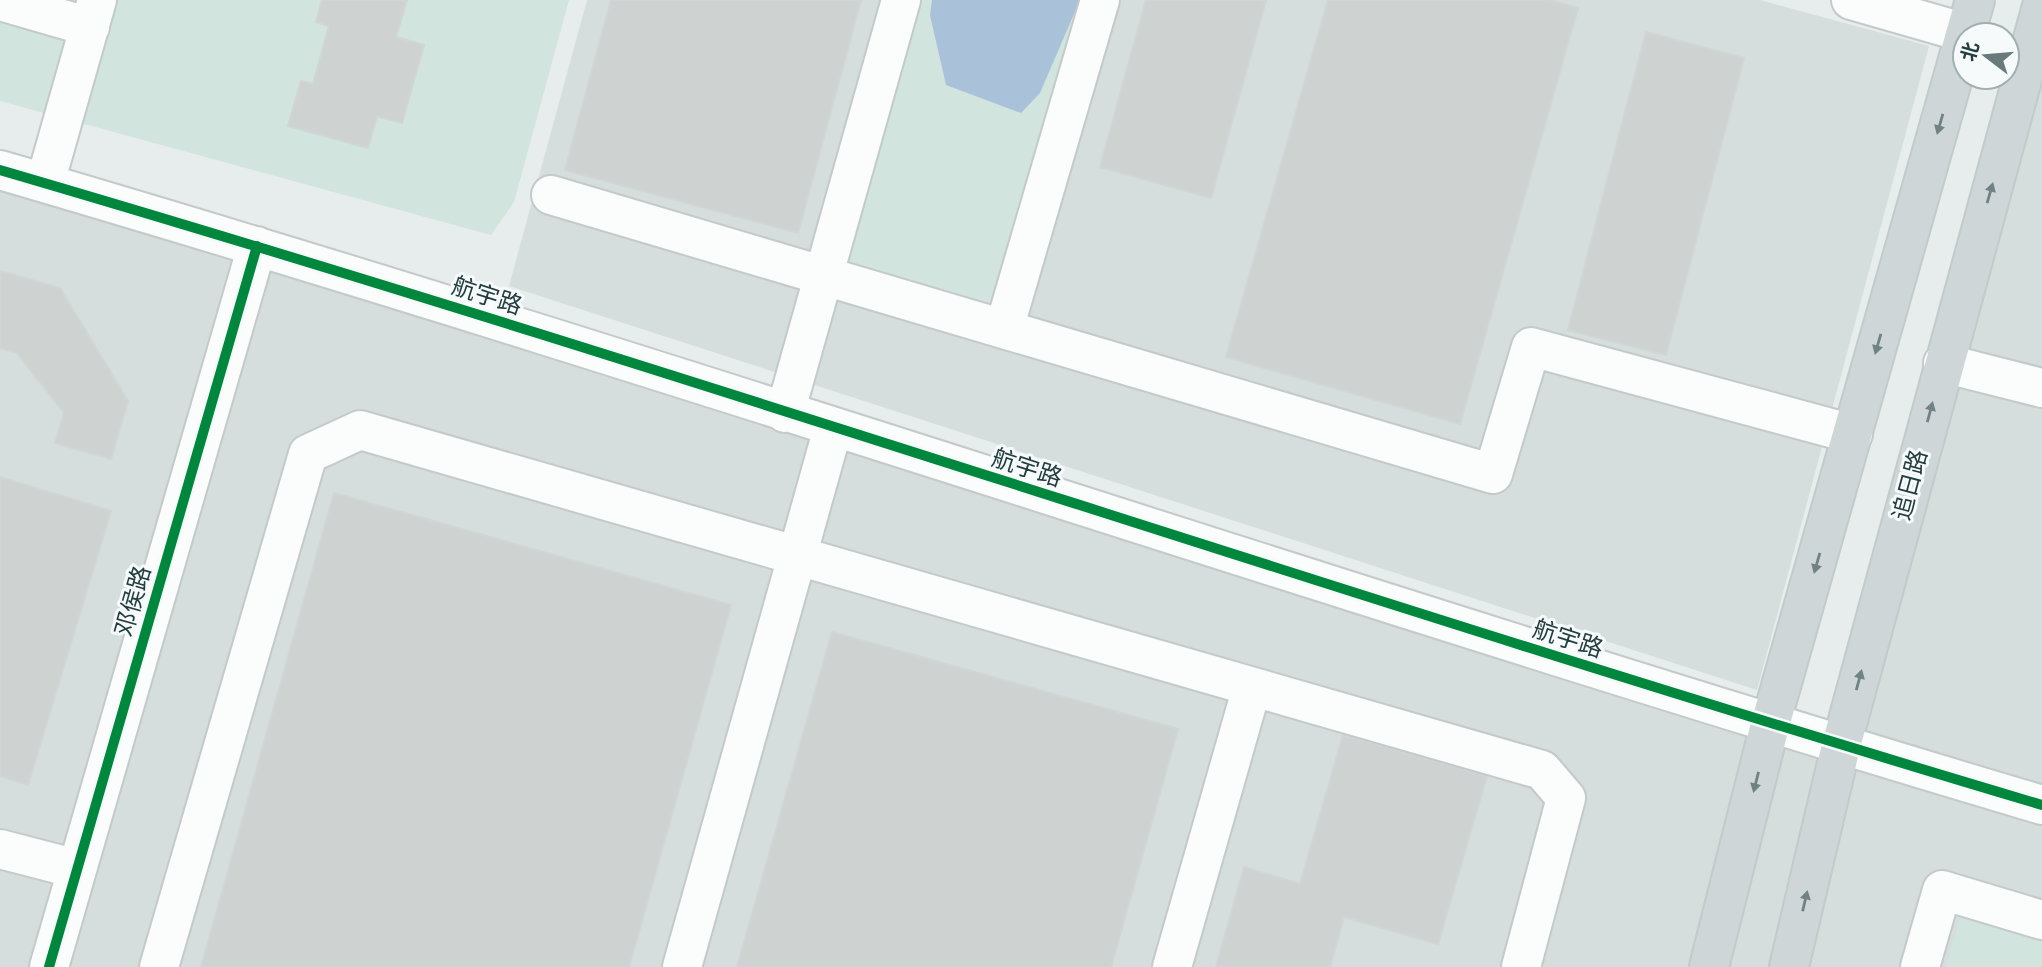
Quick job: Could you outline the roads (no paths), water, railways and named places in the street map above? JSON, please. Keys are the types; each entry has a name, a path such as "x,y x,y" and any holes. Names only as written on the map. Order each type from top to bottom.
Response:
{"main road":[{"name":"追日路","path":"1789,967 1842,746 1943,363 2042,6"},
{"path":"1709,967 1770,726 1951,86"}],"street":[{"path":"785,413 901,0"},
{"path":"1004,329 1100,0"},
{"path":"1851,0 1951,22"},
{"path":"0,1 93,13 45,183"},
{"name":"航宇路","path":"0,170 257,246 1770,726 2042,806"},
{"path":"551,195 1493,474 1531,347 1853,434"},
{"name":"邓侯路","path":"49,967 257,246"},
{"path":"1943,363 2042,388"},
{"path":"682,967 833,428"},
{"path":"159,967 308,454 360,430 1542,770 1566,798 1521,967"},
{"path":"1172,967 1252,687"},
{"path":"0,849 78,869"},
{"path":"1920,967 1942,890 2042,920"}],"water":[{"path":"932,0 1080,0 1040,93 1021,113 946,85 930,15"}]}
